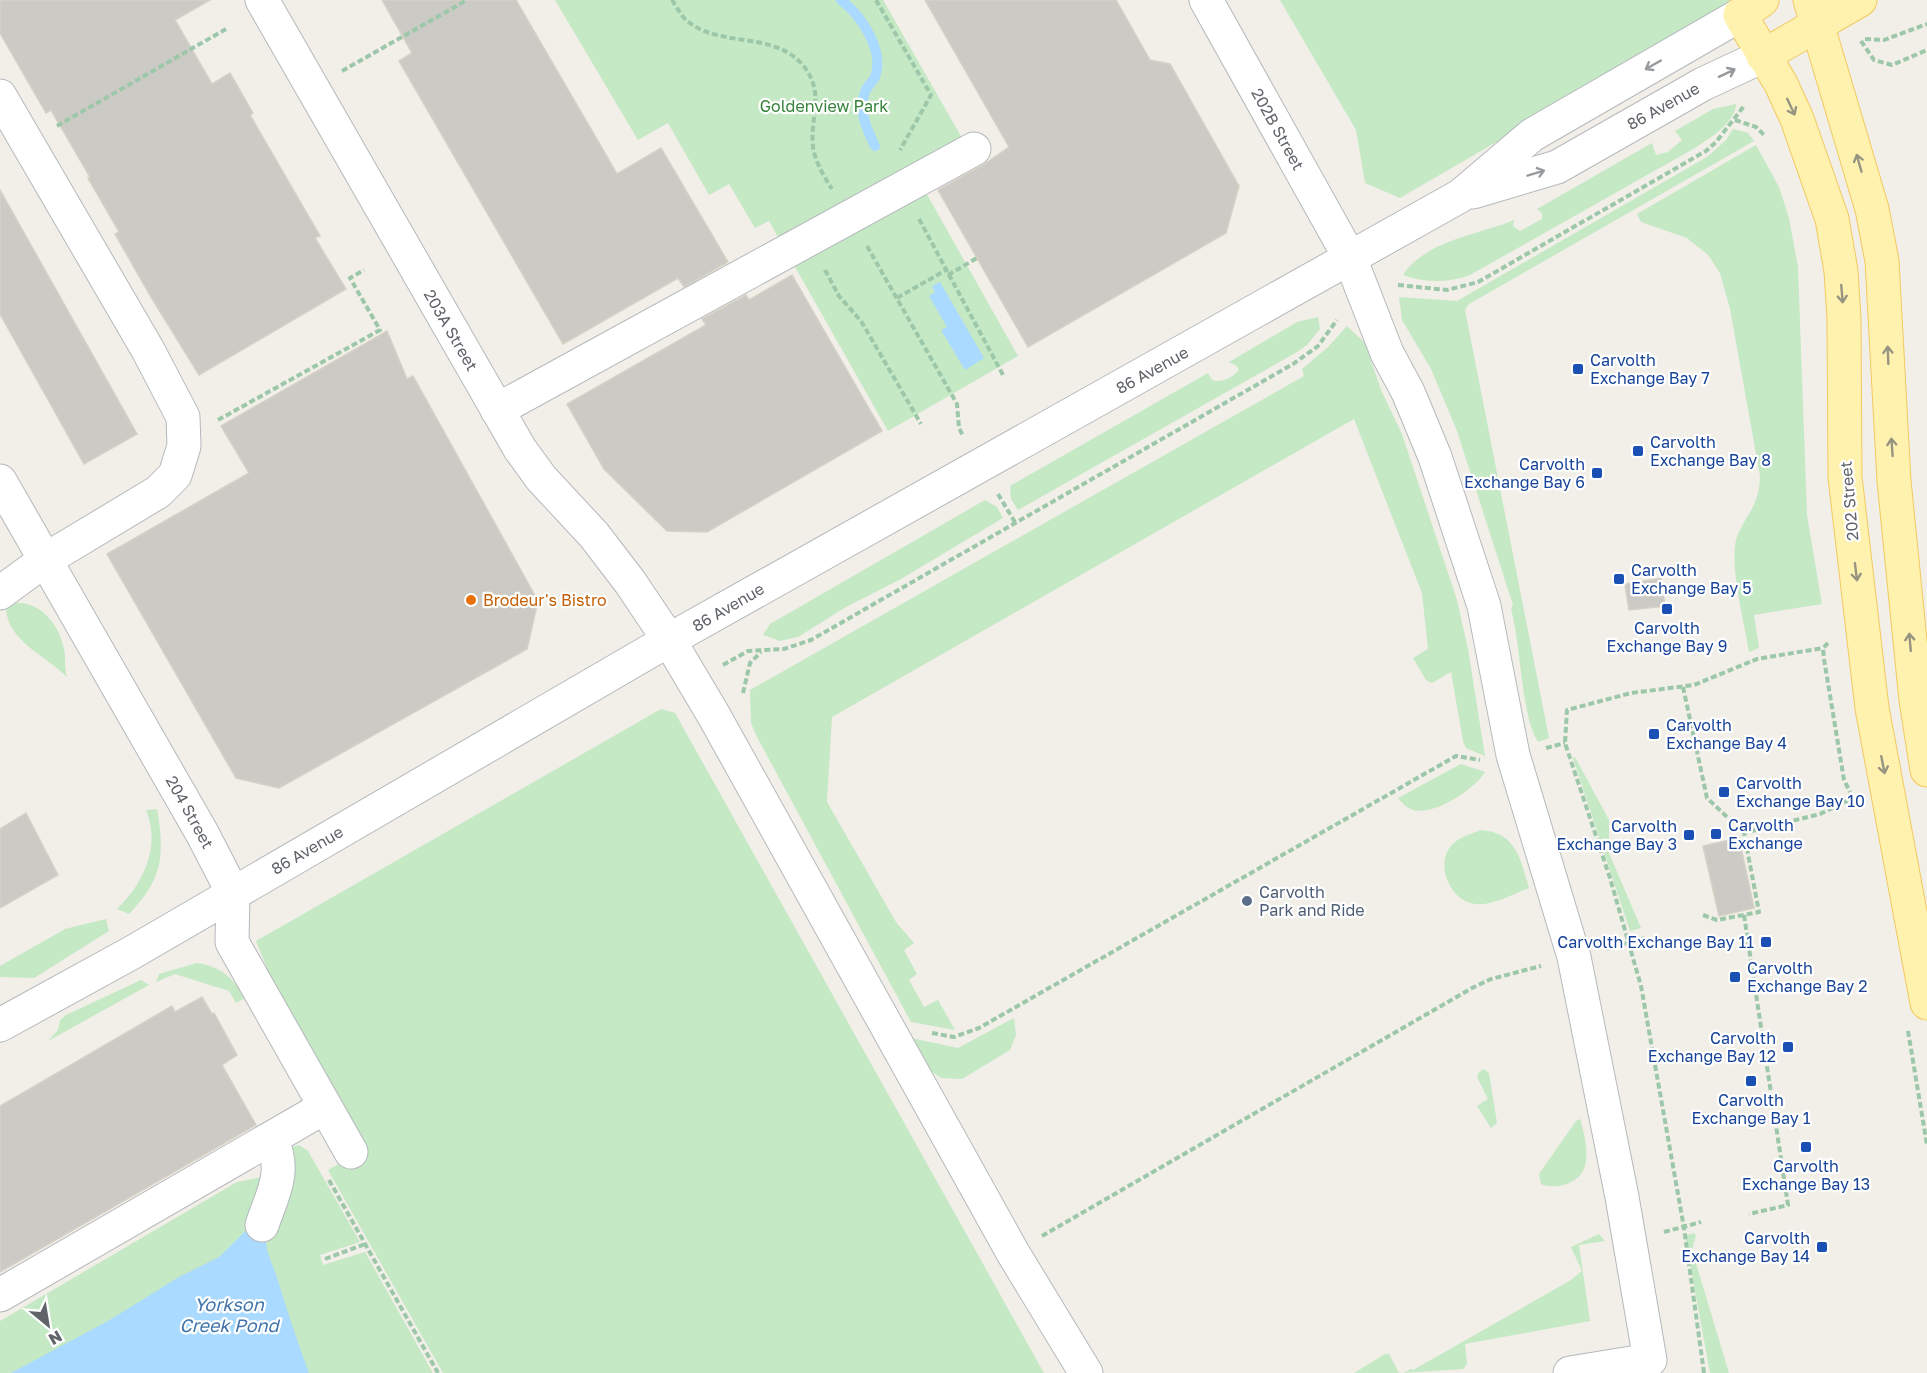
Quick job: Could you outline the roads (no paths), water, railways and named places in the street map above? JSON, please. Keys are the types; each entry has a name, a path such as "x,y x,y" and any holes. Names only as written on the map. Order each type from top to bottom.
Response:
{"main road":[{"name":"86 Avenue","path":"1763,56 1814,12 1860,0"},
{"name":"202 Street","path":"1751,7 1763,56 1797,119 1832,219 1845,319 1845,477 1872,708 1927,1003"},
{"path":"1814,12 1872,209 1882,261 1894,481 1916,700 1927,770"}],"street":[{"name":"203A Street","path":"262,0 497,410 541,478 594,535 630,582 669,640 713,714 1013,1253 1086,1373"},
{"name":"202B Street","path":"1206,0 1350,258 1387,352 1408,392 1435,457 1484,606 1513,755 1574,957 1622,1197 1650,1360 1570,1373"},
{"name":"86 Avenue","path":"0,1025 669,640 1460,196 1532,135 1751,7"},
{"name":"86 Avenue","path":"1460,196 1557,166 1703,84 1763,56"},
{"path":"0,96 148,350 183,417 184,446 175,475 158,492 45,560 0,593"},
{"path":"497,410 974,149"},
{"name":"204 Street","path":"0,481 174,783 232,893 232,942 351,1152"},
{"path":"0,1295 325,1107"},
{"path":"262,1225 280,1167 278,1154 271,1139"}],"water":[{"path":"940,282 984,358 965,370 941,330 947,327 929,296 935,292 932,286"},
{"name":"Yorkson Creek Pond","path":"254,1223 265,1230 268,1252 309,1373 11,1373 108,1321 179,1277 219,1257"}],"waterway":[{"path":"841,0 863,24 877,56 875,77 866,90 862,106 866,127 875,146"}],"place":[{"name":"Carvolth Exchange Bay 7","path":"1578,369"},
{"name":"Carvolth Exchange Bay 8","path":"1638,451"},
{"name":"Carvolth Exchange Bay 6","path":"1597,473"},
{"name":"Carvolth Exchange Bay 5","path":"1619,579"},
{"name":"Brodeur's Bistro","path":"471,600"},
{"name":"Carvolth Exchange Bay 9","path":"1667,609"},
{"name":"Carvolth Exchange Bay 4","path":"1654,734"},
{"name":"Carvolth Exchange Bay 10","path":"1724,792"},
{"name":"Carvolth Exchange","path":"1716,834"},
{"name":"Carvolth Exchange Bay 3","path":"1689,835"},
{"name":"Carvolth Park and Ride","path":"1247,901"},
{"name":"Carvolth Exchange Bay 11","path":"1766,942"},
{"name":"Carvolth Exchange Bay 2","path":"1735,977"},
{"name":"Carvolth Exchange Bay 12","path":"1788,1047"},
{"name":"Carvolth Exchange Bay 1","path":"1751,1081"},
{"name":"Carvolth Exchange Bay 13","path":"1806,1147"},
{"name":"Carvolth Exchange Bay 14","path":"1822,1247"}],"park label":[{"name":"Goldenview Park","path":"824,106"}]}
